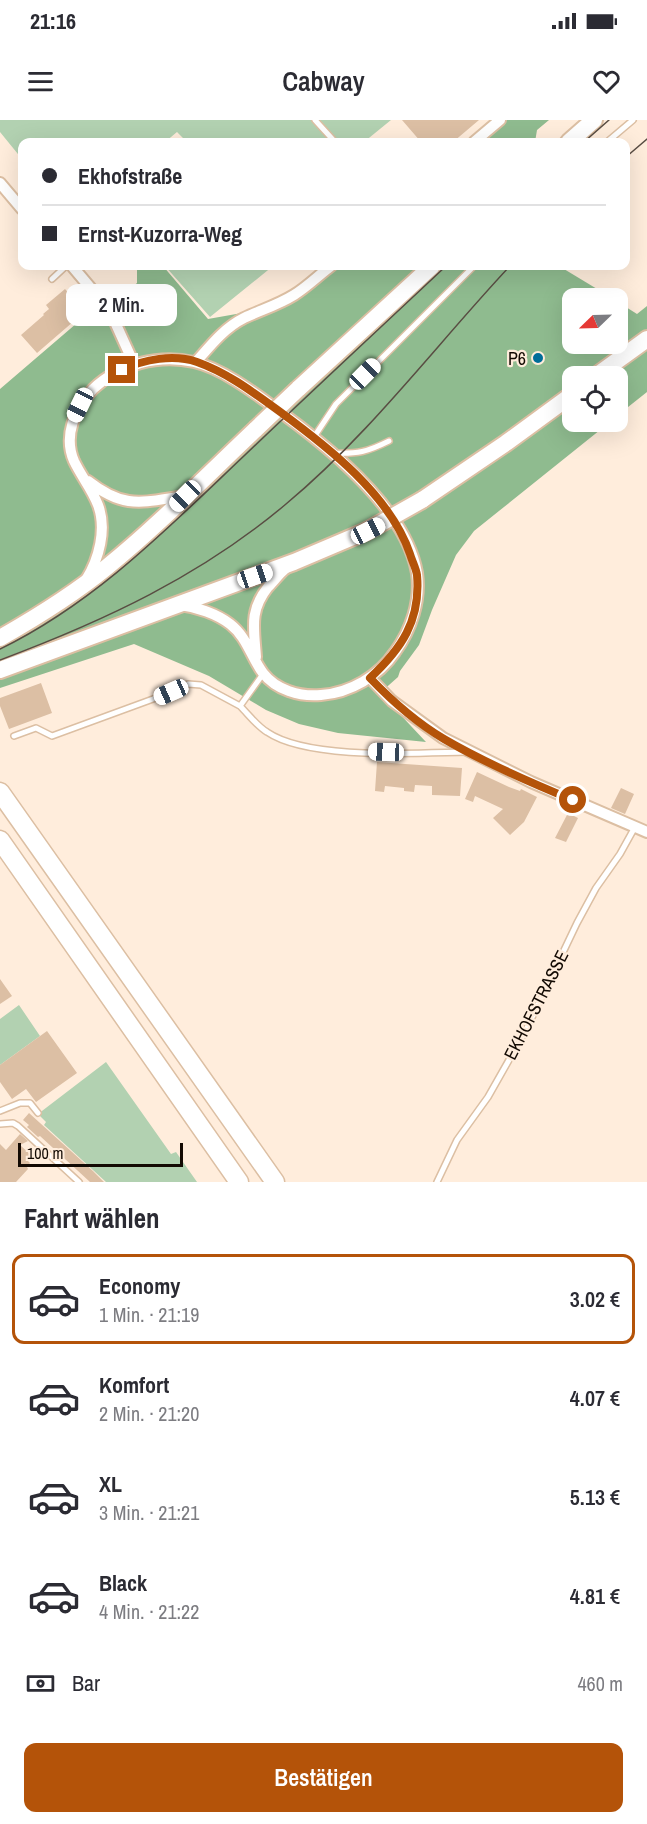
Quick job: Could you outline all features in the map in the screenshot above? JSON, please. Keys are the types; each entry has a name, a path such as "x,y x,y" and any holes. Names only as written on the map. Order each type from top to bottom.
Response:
{"highway":[{"path":"0,792 275,1182"},
{"path":"0,840 239,1182"}],"main road":[{"path":"574,138 594,120"},
{"path":"0,638 42,614 82,586 156,525 297,389 428,270"},
{"path":"610,366 647,339"},
{"path":"0,670 294,562 368,531 422,500 562,402"}],"street":[{"path":"479,138 500,120"},
{"path":"0,183 18,204"},
{"path":"75,270 110,311 134,364"},
{"path":"196,362 229,328 242,319 296,294 326,270"},
{"path":"82,586 95,561 101,542 101,524 98,505 73,459 70,437 72,421 80,405 110,376 134,364 162,359 196,362 222,374 250,390 314,437 359,478 394,520 407,545 417,573 417,597 412,618 404,640 391,658 370,678 345,691 321,696 298,694 278,686 263,674 246,640 231,624 197,608 177,604"},
{"path":"83,477 114,498 133,502 185,496"},
{"path":"256,660 254,611 262,595 280,573 294,562"},
{"path":"370,678 401,707 443,738 468,752 647,832"}],"lane":[{"path":"315,120 331,138"},
{"path":"612,138 633,120"},
{"path":"52,279 62,270"},
{"path":"314,437 336,404 470,270"},
{"path":"333,453 368,451 389,441"},
{"path":"240,706 263,674"},
{"path":"14,736 36,728 51,736 188,684 201,685 240,706 266,732 310,748 409,753 468,752"},
{"name":"EKHOFSTRASSE","path":"437,1182 457,1140 488,1097 526,1030 596,888 620,854 635,827"},
{"path":"0,1111 20,1103 30,1103 38,1113"},
{"path":"0,1124 13,1123 18,1126 79,1182"}],"green space":[{"path":"0,120 391,120 369,138 183,138 177,132 170,138 18,138 18,154 0,132"},
{"path":"500,120 549,120 537,130 536,138 478,138"},
{"path":"137,270 166,270 208,319 259,310 296,295 326,270 566,270 595,288 562,288 562,354 628,354 628,308 637,314 647,306 647,392 628,407 628,366 562,366 562,432 598,432 474,531 456,555 419,645 398,677 380,693 426,742 338,733 299,724 266,710 209,676 134,644 0,688 0,389 98,305 116,301 137,283"},
{"path":"169,270 268,270 210,317"},
{"path":"19,1005 40,1036 0,1065 0,1019"},
{"path":"106,1062 171,1154 176,1152 197,1182 106,1182 44,1125 46,1122 38,1114"}],"building":[{"path":"402,120 479,120 458,138 418,138"},
{"path":"65,289 79,305 81,315 37,353 21,335 44,315 49,309 46,305"},
{"path":"41,683 52,713 9,729 0,706 0,698"},
{"path":"377,762 462,768 460,796 432,795 432,786 415,785 414,792 404,791 404,788 385,786 384,792 375,791"},
{"path":"477,772 537,797 524,822 510,835 493,818 503,809 475,796 473,802 465,799"},
{"path":"621,788 634,794 625,814 611,808"},
{"path":"568,813 578,818 566,842 555,838"},
{"path":"0,979 12,996 0,1004"},
{"path":"47,1031 77,1073 36,1102 26,1089 12,1099 0,1082 0,1065"},
{"path":"29,1113 104,1182 90,1182 27,1127 29,1125 23,1120"},
{"path":"20,1134 28,1141 20,1145 32,1156 28,1161 30,1163 28,1169 16,1182 0,1182 0,1144 6,1150"}],"tram line":[{"path":"589,138 609,120"},
{"path":"630,154 647,139"},
{"path":"0,649 68,609 130,562 442,270"},
{"path":"0,660 77,629 150,594 186,575 254,530 317,477 346,448 506,270"}],"place":[{"name":"P6","path":"538,358"}],"route":[{"path":"122,370 134,364 162,359 196,362 250,390 333,453 359,478 394,520 407,545 417,573 417,597 404,640 391,658 370,678 393,701 443,738 468,752 573,800"}]}
